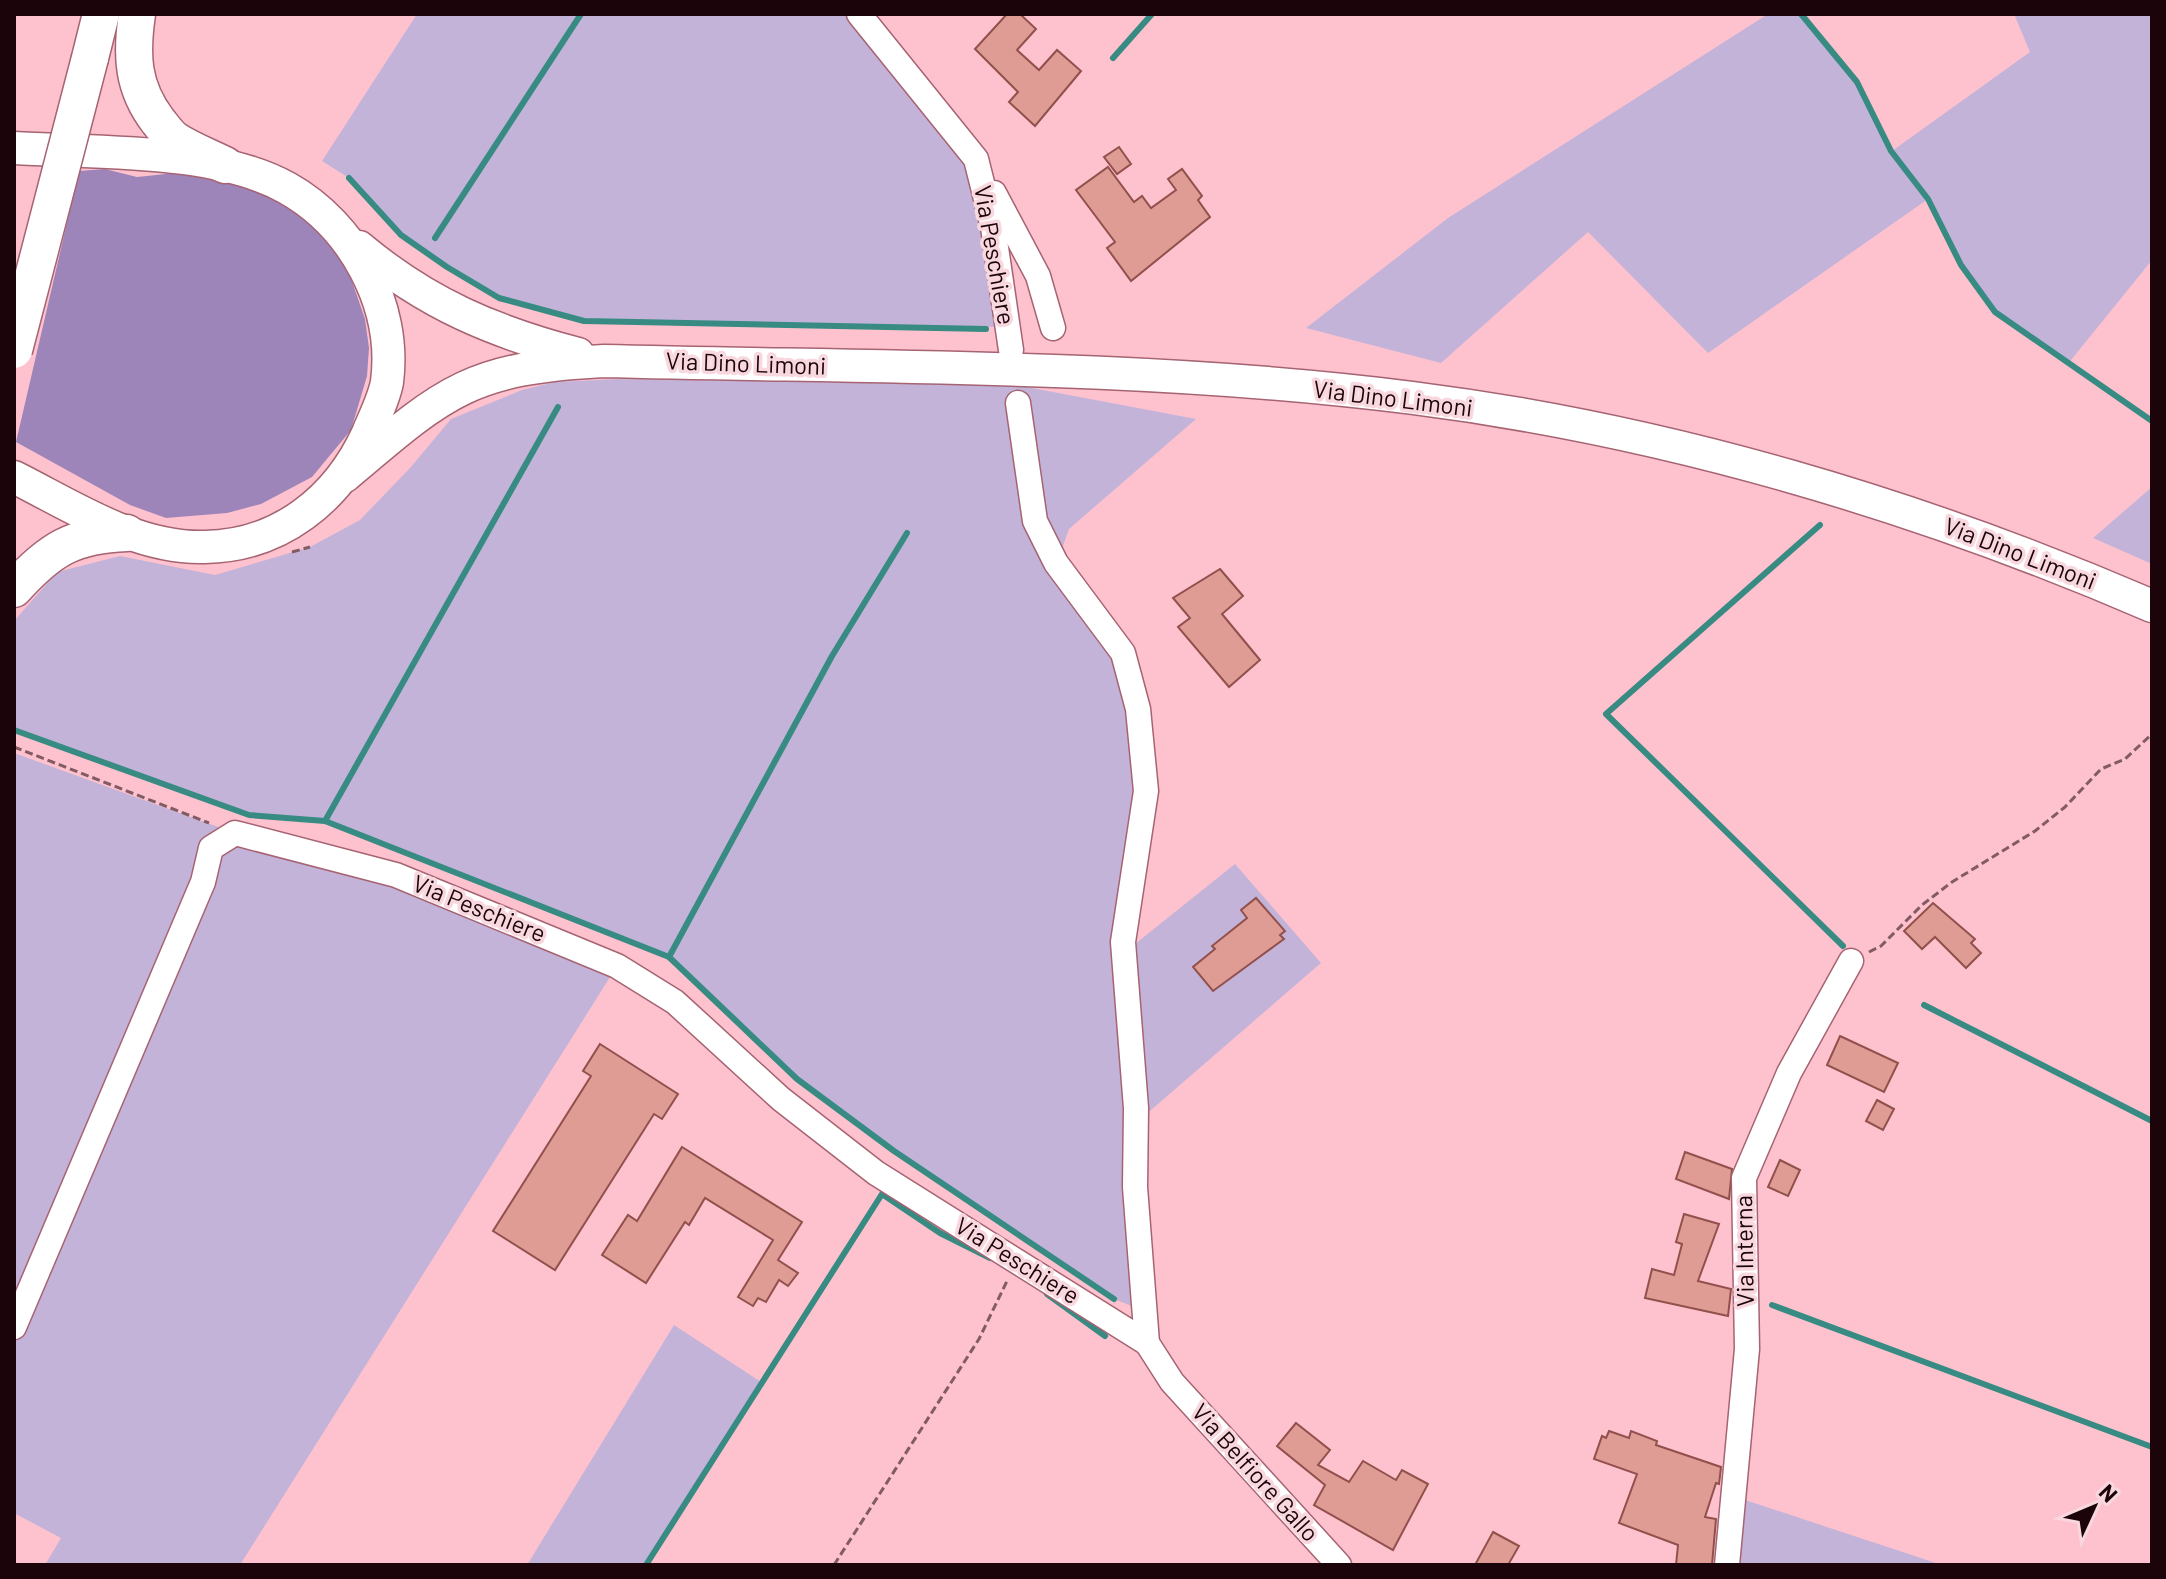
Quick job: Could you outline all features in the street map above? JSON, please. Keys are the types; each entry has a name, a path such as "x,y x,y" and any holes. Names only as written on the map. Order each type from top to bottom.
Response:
{"highway":[{"path":"14,250 78,40 101,14"},
{"path":"137,14 132,50 134,69 137,86 150,110 171,138 225,165"},
{"path":"14,350 78,40"},
{"path":"14,589 35,566 72,540 97,534 127,533"}],"main road":[{"path":"14,148 225,165 287,188 386,270 459,314 510,336 604,361"},
{"path":"344,234 364,265 374,290 387,359 387,382 380,407 345,476"},
{"path":"14,477 127,533 162,543 203,547 240,544 296,521 423,409 455,389 514,368 604,361"},
{"name":"Via Dino Limoni","path":"604,361 1141,377 1417,399 1568,425 1747,465 1921,517 2152,606"}],"street":[{"name":"Via Peschiere","path":"859,14 976,159 1038,276 1053,328"},
{"name":"Via Peschiere","path":"976,159 993,227 1011,350"},
{"name":"Via Peschiere","path":"1018,403 1035,521 1056,563 1123,653 1138,709 1146,791 1123,942 1136,1108 1135,1187 1147,1343"},
{"name":"Via Peschiere","path":"235,833 396,875 617,966 675,1002 781,1099 876,1173 1147,1343 1172,1382"},
{"path":"14,1327 203,882 211,848 235,833"},
{"name":"Via Interna","path":"1727,1565 1747,1349 1744,1178 1789,1073 1851,961"},
{"name":"Via Belfiore Gallo","path":"1172,1382 1339,1565"}],"path":[{"path":"283,555 310,547"},
{"path":"1851,961 1881,946 1922,905 1952,882 2035,831 2065,807 2101,769 2125,759 2152,734"},
{"path":"14,747 235,833"},
{"path":"834,1565 979,1339 1016,1258"}],"shaded area":[{"path":"417,14 859,14 976,159 1008,327 584,321 499,298 401,235 349,178 322,161"},
{"path":"1768,14 1801,14 1857,82 1892,151 2030,52 2014,14 2152,14 2152,260 2067,365 1995,312 1961,265 1928,199 1708,353 1588,232 1441,363 1306,328 1448,218"},
{"path":"105,169 137,177 175,173 246,183 302,217 329,238 346,264 365,319 369,348 367,376 351,430 312,477 261,504 227,513 166,518 130,505 16,442 79,171"},
{"path":"618,379 1016,385 1196,419 1069,529 1057,563 1123,653 1146,791 1125,952 1235,864 1321,963 1136,1123 1142,1310 1114,1299 894,1151 797,1079 669,957 325,821 249,815 14,730 14,621 57,572 120,556 215,575 310,547 360,520 451,419 522,390 555,382"},
{"path":"2152,487 2152,564 2093,538"},
{"path":"14,753 235,833 396,875 617,966 240,1565 45,1565 61,1538 14,1513"},
{"path":"674,1325 761,1382 646,1565 527,1565"},
{"path":"1733,1496 1942,1565 1727,1565"}],"building":[{"path":"1007,14 1020,14 1036,29 1017,50 1039,70 1057,50 1081,71 1035,126 1009,102 1018,92 975,49"},
{"path":"1119,147 1131,164 1117,174 1104,157"},
{"path":"1108,167 1134,202 1142,196 1151,208 1176,190 1168,179 1182,169 1202,196 1198,200 1210,217 1131,281 1107,248 1115,242 1076,190"},
{"path":"1220,569 1243,596 1222,614 1260,660 1229,687 1178,627 1190,618 1173,598"},
{"path":"1256,898 1285,931 1280,935 1284,939 1213,991 1193,967 1215,949 1212,946 1247,918 1241,910"},
{"path":"1933,903 1975,939 1971,943 1981,953 1966,968 1935,937 1922,949 1904,931"},
{"path":"1840,1036 1898,1063 1884,1092 1827,1065"},
{"path":"600,1044 678,1094 662,1119 654,1114 555,1270 493,1231 591,1076 583,1071"},
{"path":"1877,1100 1894,1109 1883,1130 1866,1121"},
{"path":"682,1147 802,1222 778,1260 798,1273 788,1286 779,1280 766,1302 758,1298 753,1306 738,1297 773,1240 705,1198 689,1225 685,1222 646,1283 602,1255 628,1215 637,1221"},
{"path":"1685,1152 1732,1169 1729,1199 1676,1179"},
{"path":"1780,1160 1800,1170 1788,1196 1768,1187"},
{"path":"1684,1214 1719,1224 1698,1281 1731,1289 1728,1316 1645,1298 1652,1269 1674,1275 1682,1244 1676,1242"},
{"path":"1296,1423 1330,1450 1318,1465 1349,1482 1363,1461 1396,1480 1402,1470 1428,1484 1393,1550 1314,1505 1325,1485 1277,1446"},
{"path":"1609,1431 1629,1438 1631,1431 1657,1441 1656,1445 1721,1467 1719,1484 1716,1483 1705,1517 1716,1519 1712,1565 1676,1565 1678,1545 1619,1523 1637,1474 1594,1459 1602,1436 1606,1438"},
{"path":"1493,1532 1519,1546 1508,1565 1475,1565"}],"waterway":[{"path":"435,238 581,14"},
{"path":"1113,58 1152,14"},
{"path":"1801,14 1857,82 1891,151 1928,199 1961,265 1995,312 2152,421"},
{"path":"349,178 401,235 447,267 499,298 584,321 986,329"},
{"path":"325,821 558,407"},
{"path":"1820,525 1606,714 1843,946"},
{"path":"669,957 832,656 907,533"},
{"path":"14,730 249,815 325,821 669,957 797,1079 894,1151 1114,1299"},
{"path":"1924,1005 2152,1121"},
{"path":"646,1565 882,1194 940,1233 990,1258"},
{"path":"1047,1294 1105,1336"},
{"path":"1772,1305 2152,1447"}]}
